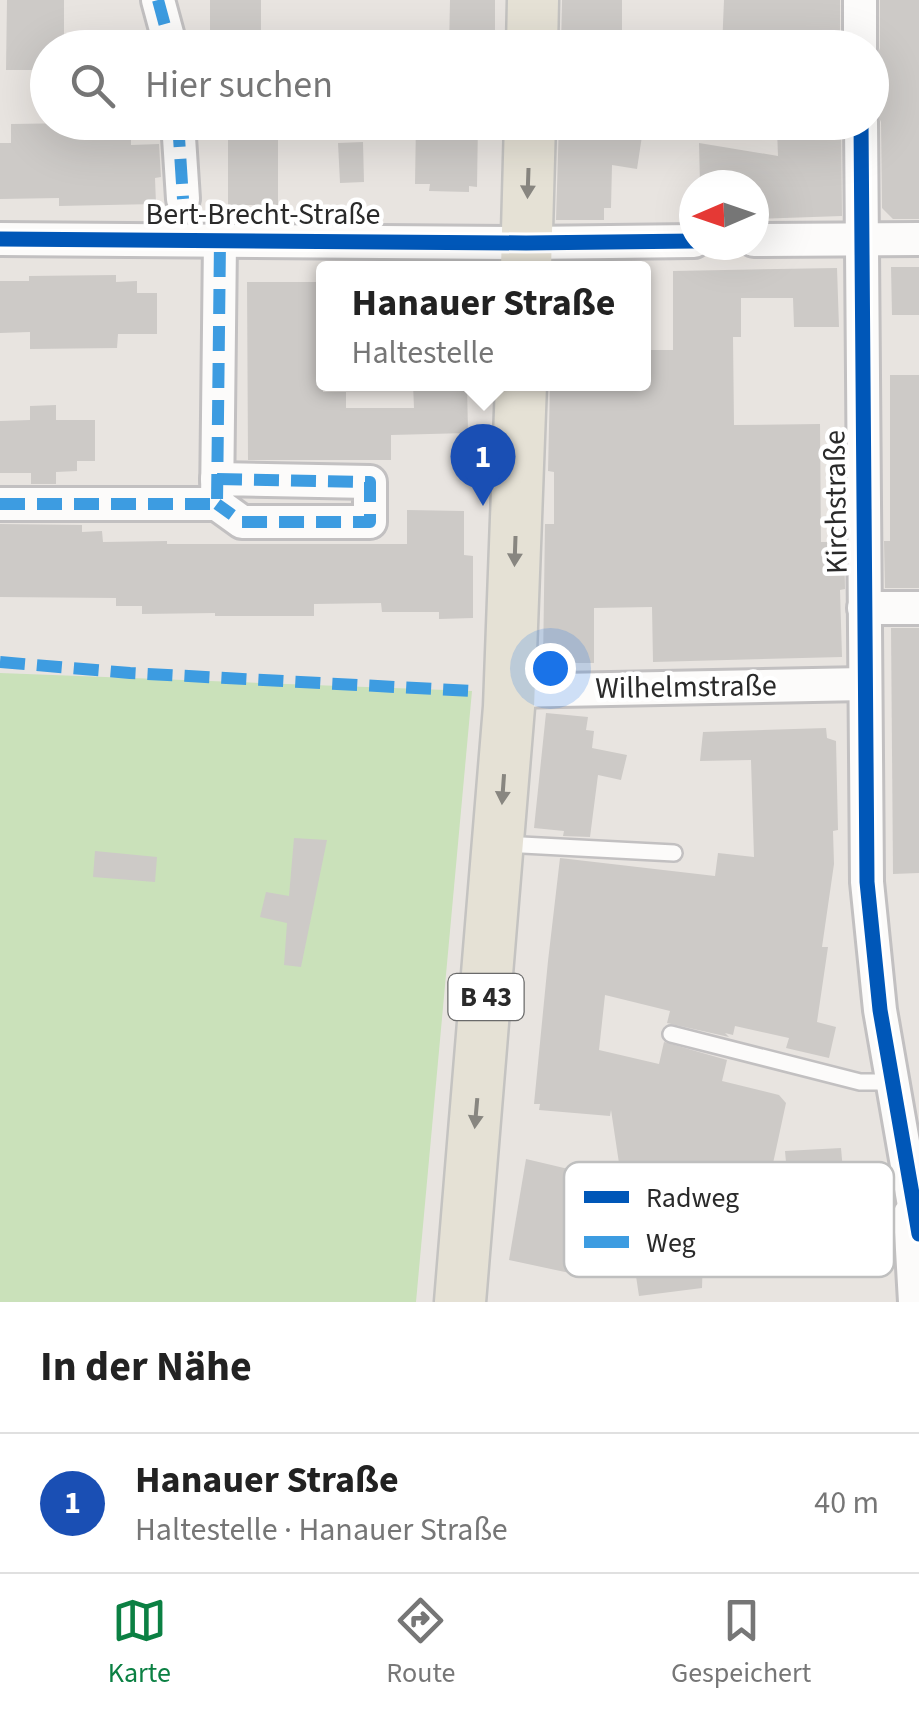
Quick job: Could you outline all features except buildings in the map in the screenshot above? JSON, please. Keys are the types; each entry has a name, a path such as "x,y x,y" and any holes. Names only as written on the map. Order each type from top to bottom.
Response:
{"main road":[{"path":"533,30 534,0"},
{"path":"526,256 529,140"},
{"name":"B 43","path":"460,1302 499,844 522,391"}],"street":[{"path":"158,0 166,30"},
{"path":"860,0 860,30"},
{"path":"179,140 183,200"},
{"name":"Kirchstraße","path":"860,140 867,882 891,1082 914,1183"},
{"name":"Bert-Brecht-Straße","path":"0,239 220,241 526,256 679,242"},
{"path":"769,240 919,239"},
{"path":"0,504 217,492 220,241"},
{"path":"864,608 919,608"},
{"name":"Wilhelmstraße","path":"509,692 864,684"},
{"path":"914,1183 919,1234"},
{"path":"914,1183 915,1302"}],"lane":[{"path":"499,844 674,853"},
{"path":"671,1034 860,1082 891,1082"}],"green space":[{"path":"0,673 472,691 416,1302 0,1302"}],"marked path":[{"path":"158,0 166,30"},
{"path":"179,140 183,199"},
{"path":"0,504 217,504 220,241"},
{"path":"217,479 370,482 370,522 242,522 217,504"},
{"path":"0,662 130,673 472,691"}],"cycle path":[{"path":"861,140 867,882 880,1010 919,1234"},
{"path":"0,239 679,241"}],"place":[{"name":"Hanauer Straße","path":"483,506"}]}
